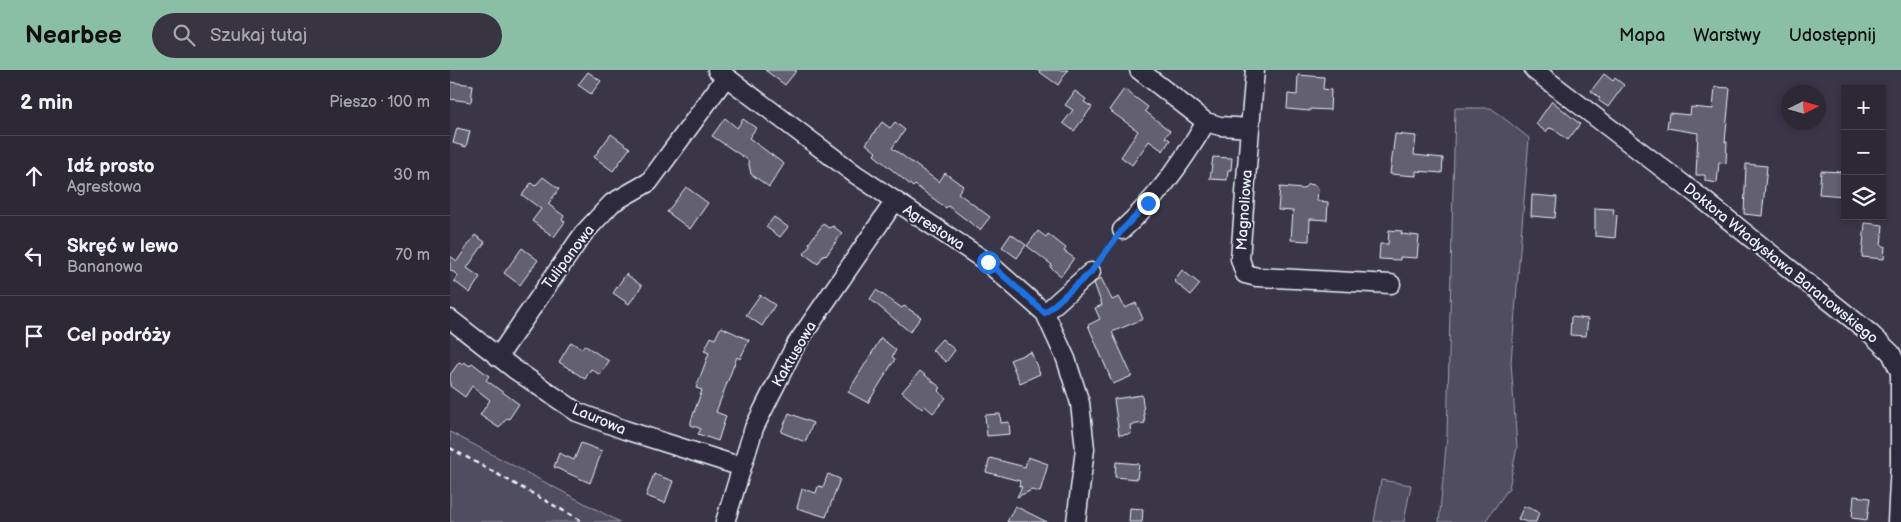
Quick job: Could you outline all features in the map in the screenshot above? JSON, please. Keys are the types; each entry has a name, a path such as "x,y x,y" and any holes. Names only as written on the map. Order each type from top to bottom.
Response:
{"street":[{"path":"1139,70 1206,122 1220,126 1250,128 1255,70"},
{"name":"Doktora Władysława Baranowskiego","path":"1534,70 1700,197 1872,334 1890,353 1900,372 1900,462 1897,522"},
{"name":"Agrestowa","path":"722,74 854,174 988,262 1045,313 1066,359 1080,403 1085,449 1076,522"},
{"name":"Tulipanowa","path":"498,357 583,234 612,203 649,182 722,74"},
{"path":"1122,230 1154,196 1193,145 1206,122"},
{"name":"Magnoliowa","path":"1250,128 1240,259 1244,274 1257,277 1391,284"},
{"name":"Kaktusowa","path":"726,522 754,428 795,346 895,201"},
{"path":"1045,313 1091,272"},
{"name":"Laurowa","path":"450,319 498,357 577,412 625,430 742,467"}],"path":[{"path":"1091,272 1122,230"},
{"path":"450,448 584,522"}],"shaded area":[{"path":"1455,108 1491,108 1529,138 1511,362 1517,447 1509,488 1486,520 1481,522 1439,522 1447,436"},
{"path":"450,432 620,522 450,522"},
{"path":"1381,480 1411,485 1404,522 1374,522"}],"building":[{"path":"765,70 797,70 785,85"},
{"path":"1037,70 1068,70 1058,85"},
{"path":"588,72 601,81 591,94 578,85"},
{"path":"1604,74 1613,81 1615,78 1624,85 1608,107 1598,100 1600,98 1591,91"},
{"path":"1298,75 1324,77 1323,89 1331,90 1330,110 1287,109 1288,94 1297,95"},
{"path":"450,82 473,85 471,102 450,99"},
{"path":"1715,87 1730,88 1725,142 1727,142 1726,163 1719,162 1717,183 1705,181 1705,175 1696,175 1698,133 1667,128 1669,113 1690,115 1691,107 1713,109"},
{"path":"1124,89 1148,107 1145,111 1170,131 1165,137 1170,140 1163,151 1149,141 1132,165 1121,157 1138,131 1109,110"},
{"path":"1075,91 1086,99 1084,102 1092,107 1074,131 1063,123 1073,110 1065,105"},
{"path":"1552,101 1580,124 1568,140 1553,129 1549,128 1546,132 1536,124"},
{"path":"725,118 737,128 743,119 756,128 749,138 784,164 769,187 751,174 748,160 712,136"},
{"path":"882,122 890,128 895,122 905,130 892,148 939,182 945,173 963,186 958,193 990,217 980,230 948,206 946,208 915,185 913,187 874,155 876,152 866,144"},
{"path":"457,128 470,131 466,147 453,143"},
{"path":"611,134 630,148 613,171 594,157"},
{"path":"1395,134 1416,136 1414,155 1443,158 1442,173 1416,171 1416,176 1390,174"},
{"path":"1213,157 1232,158 1231,170 1228,170 1227,180 1210,179"},
{"path":"1746,164 1767,166 1762,216 1744,214"},
{"path":"1821,171 1841,172 1841,196 1819,194"},
{"path":"543,177 559,189 548,204 564,216 562,220 565,222 554,237 532,221 541,209 522,195 531,183 535,186"},
{"path":"1308,184 1315,185 1318,189 1317,201 1328,202 1327,220 1310,219 1309,241 1291,240 1293,211 1278,210 1280,187 1303,189"},
{"path":"686,187 708,203 690,229 667,212"},
{"path":"1532,195 1557,197 1555,218 1531,216"},
{"path":"1595,208 1614,209 1613,214 1617,215 1615,238 1595,236"},
{"path":"774,217 788,227 780,237 766,227"},
{"path":"1865,223 1883,225 1881,246 1885,246 1884,259 1862,257"},
{"path":"823,224 829,228 833,226 842,233 818,264 804,254 810,245 809,243"},
{"path":"1389,230 1402,231 1401,234 1419,236 1417,258 1400,257 1400,260 1379,259 1380,244 1388,244"},
{"path":"1038,231 1046,237 1048,234 1066,248 1064,251 1074,258 1061,276 1050,267 1052,265 1027,246"},
{"path":"1011,234 1026,245 1017,258 1002,247"},
{"path":"475,235 485,242 467,268 480,277 470,293 454,281 458,275 450,270 450,256 457,261"},
{"path":"522,248 538,260 520,285 504,273"},
{"path":"1182,270 1200,284 1191,295 1174,281"},
{"path":"626,274 642,286 629,304 613,293"},
{"path":"1101,278 1112,300 1119,297 1125,308 1136,303 1143,319 1112,332 1132,376 1113,384 1088,325 1100,319 1095,308 1102,305 1094,283"},
{"path":"876,290 902,308 904,306 921,317 910,332 870,299"},
{"path":"760,295 775,305 762,326 746,315"},
{"path":"1571,317 1588,319 1586,336 1570,335"},
{"path":"721,327 749,340 740,359 737,357 716,412 726,416 718,441 698,434 701,429 691,425 691,421 702,390 696,388 709,353 704,351 711,337 715,339"},
{"path":"881,338 896,350 892,357 895,359 868,403 848,392"},
{"path":"942,339 955,350 946,362 932,350"},
{"path":"571,342 582,349 584,345 609,361 600,375 591,369 585,379 559,362"},
{"path":"1031,352 1040,374 1020,383 1010,360"},
{"path":"459,362 463,364 464,362 470,366 472,363 489,376 486,380 519,404 509,419 507,418 499,428 480,415 490,400 472,386 465,397 450,386 450,375"},
{"path":"920,371 941,388 938,391 946,398 933,413 925,406 922,409 902,392"},
{"path":"1142,395 1145,423 1130,425 1131,434 1119,435 1114,399"},
{"path":"789,413 813,423 805,442 781,432"},
{"path":"1000,414 1001,423 1009,422 1010,434 987,436 985,415"},
{"path":"581,443 602,451 590,483 554,467 559,453 574,460"},
{"path":"1028,457 1048,464 1040,492 1032,490 1017,497 1022,487 1019,486 1020,481 986,472 990,458 1025,467"},
{"path":"1116,462 1139,464 1137,479 1115,477"},
{"path":"654,474 673,481 665,503 646,496"},
{"path":"828,474 840,479 826,517 797,508 802,489 816,493 818,486 823,487"},
{"path":"1854,496 1870,498 1867,520 1852,518"},
{"path":"1015,506 1047,522 1007,522"},
{"path":"1524,506 1539,512 1536,522 1518,519"},
{"path":"1130,508 1143,509 1142,522 1129,522"}],"route":[{"path":"988,262 1045,313 1091,272 1122,230 1148,203"}]}
